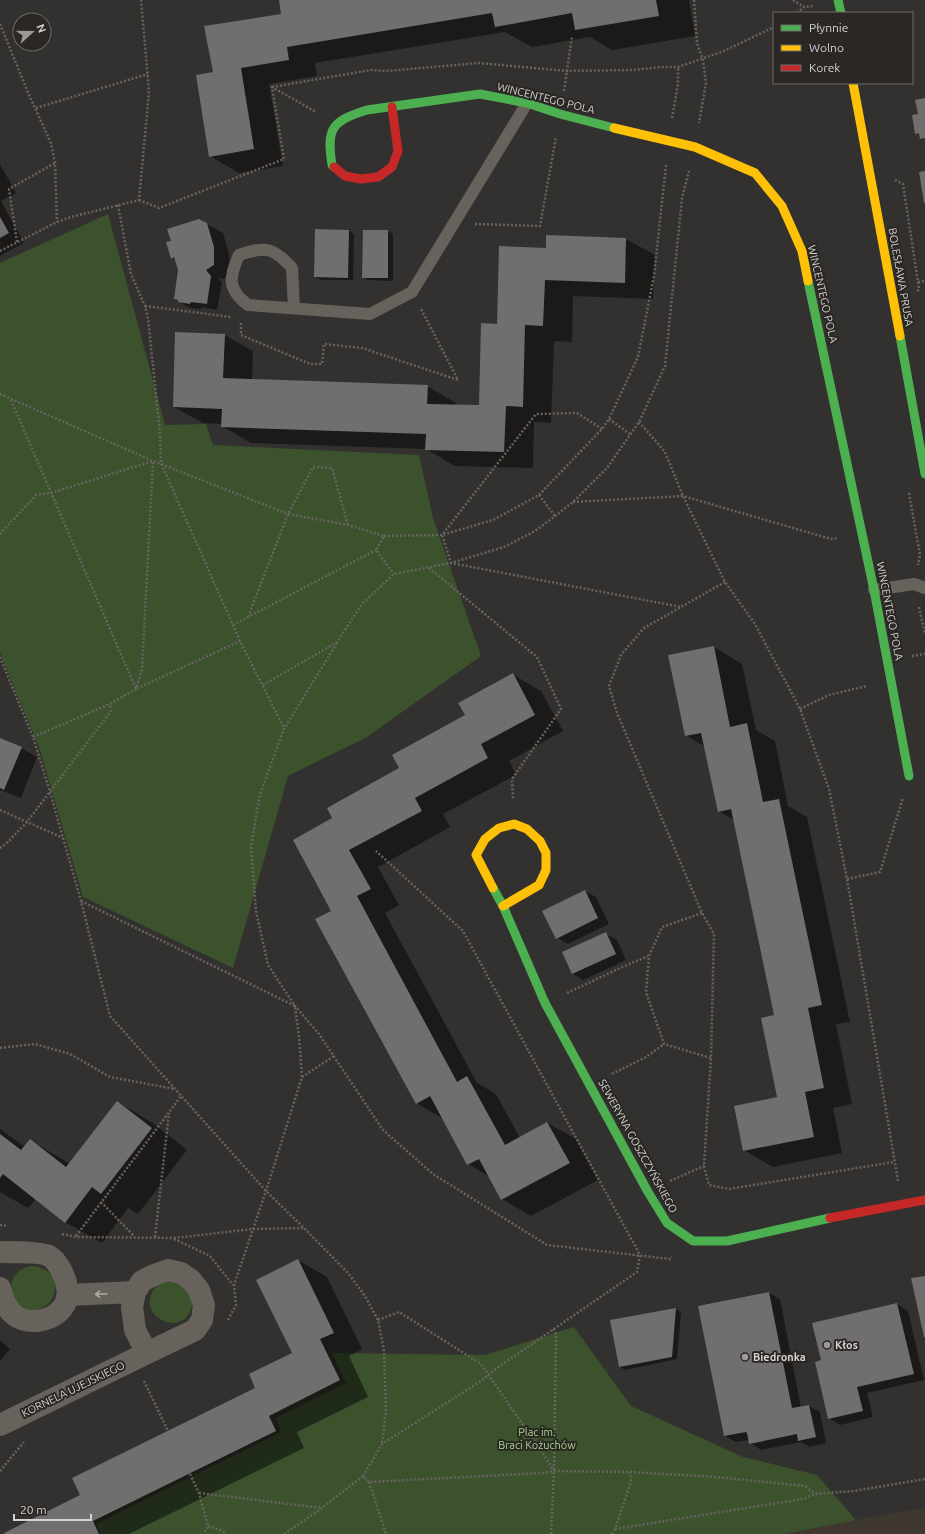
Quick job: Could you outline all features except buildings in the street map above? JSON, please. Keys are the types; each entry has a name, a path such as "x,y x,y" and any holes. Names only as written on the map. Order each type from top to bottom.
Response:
{"street":[{"path":"838,0 840,12"},
{"name":"BOLESŁAWA PRUSA","path":"853,84 925,474"},
{"name":"WINCENTEGO POLA","path":"336,124 351,115 367,110 480,94 527,103 560,114 668,142 695,147 755,173 782,206 802,251 874,590 909,776"},
{"path":"336,124 331,132 329,147 332,165 345,176 361,179 378,177 392,167 398,151 392,107"},
{"path":"503,906 539,885 546,870 546,853 540,841 527,828 514,824"},
{"name":"SEWERYNA GOSZCZYŃSKIEGO","path":"514,824 499,828 485,839 476,855 503,906 545,1003 648,1192 667,1223 693,1241 727,1241 840,1216 925,1200"},
{"path":"0,1252 48,1255 58,1264 66,1280 68,1295 64,1307 55,1315 36,1321 22,1320 12,1314 5,1304 0,1288"},
{"name":"KORNELA UJEJSKIEGO","path":"0,1425 194,1330 202,1320 204,1305 199,1290 181,1273 168,1270 154,1274 142,1281 135,1292"},
{"path":"68,1295 135,1292 132,1307 135,1330 147,1353"}],"lane":[{"path":"294,308 292,268 285,260 276,252 263,249 239,254 232,272 231,286 239,298 248,305 370,314 412,292 527,103"},
{"path":"874,590 914,584 925,588"}],"path":[{"path":"139,200 149,91 141,0"},
{"path":"694,0 697,43 703,60 773,27"},
{"path":"793,0 804,7"},
{"path":"797,12 804,7 820,4"},
{"path":"0,24 29,95 51,143 55,162 57,222"},
{"path":"459,215 472,224 540,226 572,36"},
{"path":"0,394 153,461 288,514 348,525 384,536 442,535 493,520 539,496 602,429 610,419 638,357 654,276 668,142 678,84 678,67"},
{"path":"36,108 148,74"},
{"path":"0,251 57,222 71,217 139,200 159,208 284,159 272,87 336,124"},
{"path":"16,242 9,189 55,162"},
{"path":"640,1255 547,1245 433,1174 383,1130 319,1034 295,1006 268,965 256,911 251,847 260,794 284,728 362,604 394,574 451,563 504,547 535,531 573,502 607,468 639,422 665,366 682,198"},
{"path":"118,205 131,274 145,306 148,318 160,433 161,464 240,641 284,728"},
{"path":"918,282 925,280"},
{"path":"241,320 241,335 310,364 322,364 324,344 362,348 458,380 412,292"},
{"path":"145,306 237,318"},
{"path":"11,400 136,689"},
{"path":"442,535 536,414 577,413 602,429"},
{"path":"610,419 630,434"},
{"path":"639,422 665,452 683,496 725,582 755,624 800,708 829,789 847,879 902,1205"},
{"path":"0,534 36,495 50,493 153,461"},
{"path":"136,689 142,669 153,461"},
{"path":"248,617 288,514 313,467 332,468 348,525"},
{"path":"539,496 555,516"},
{"path":"573,502 683,496 831,538 862,534"},
{"path":"442,535 451,563"},
{"path":"234,625 376,550 384,536"},
{"path":"376,550 394,574"},
{"path":"451,563 681,607"},
{"path":"429,567 537,657 561,708 512,779 514,824"},
{"path":"725,582 644,628 621,655 609,686 617,713 702,913 714,934 711,1058 704,1166 709,1185 728,1189 894,1162"},
{"path":"33,737 110,704 136,689 240,641"},
{"path":"263,685 337,642"},
{"path":"0,657 33,737 50,792 81,901 110,1016 182,1095 266,1192 348,1273 365,1296 378,1320 384,1351 386,1410 382,1444 363,1476 322,1508 284,1534"},
{"path":"800,708 828,695 891,680"},
{"path":"0,848 6,844 27,822 50,792 111,711 110,704"},
{"path":"847,879 880,872 909,776"},
{"path":"0,810 63,838"},
{"path":"376,851 464,931 640,1255 637,1272 488,1374 481,1381 382,1444"},
{"path":"81,901 295,1006"},
{"path":"664,1044 646,992 649,956 662,927 702,913"},
{"path":"545,1003 649,956"},
{"path":"253,1229 302,1077 295,1006"},
{"path":"0,1048 35,1044 70,1054 110,1077 175,1089"},
{"path":"664,1044 711,1058"},
{"path":"621,1069 646,1057 664,1044"},
{"path":"302,1077 334,1056"},
{"path":"76,1237 100,1202 182,1095"},
{"path":"155,1237 169,1112"},
{"path":"676,1178 704,1166"},
{"path":"100,1202 134,1237"},
{"path":"0,1225 8,1226"},
{"path":"54,1233 76,1237 174,1238 253,1229 304,1228"},
{"path":"174,1238 210,1256 234,1285"},
{"path":"378,1320 399,1312 481,1364 544,1455 554,1472"},
{"path":"551,1534 554,1472 556,1334 553,1329"},
{"path":"144,1381 168,1431"},
{"path":"369,1482 543,1474 554,1472 630,1472 716,1477 805,1486 815,1494"},
{"path":"612,1534 631,1481 630,1472"},
{"path":"190,1474 199,1493 208,1526 204,1534"},
{"path":"363,1476 369,1482 386,1534"},
{"path":"615,1529 803,1499 815,1494 854,1490 925,1479"},
{"path":"199,1493 322,1508"},
{"path":"208,1526 223,1531 225,1534"}],"shaded area":[{"path":"925,1508 925,1534 785,1534 856,1520"}],"green space":[{"path":"108,214 165,425 206,424 213,445 419,455 433,518 481,656 367,737 288,776 233,968 83,897 39,747 0,653 0,263"},
{"path":"33,1266 45,1270 51,1276 55,1288 51,1300 45,1306 33,1310 21,1306 15,1300 11,1288 15,1276 21,1270"},
{"path":"162,1281 178,1281 193,1300 189,1314 181,1321 171,1323 161,1320 153,1313 150,1304 152,1293"},
{"name":"Plac im. Braci Kożuchów","path":"574,1327 631,1406 743,1457 817,1475 856,1520 785,1534 101,1534 96,1524 281,1432 276,1418 346,1383 332,1353 485,1355"}],"traffic: fast":[{"path":"838,0 841,12"},
{"path":"334,167 332,165 330,152 331,134 339,122 346,118 367,110 480,94 527,103 560,114 614,128"},
{"path":"808,281 874,590 909,776"},
{"path":"900,336 925,474"},
{"path":"493,888 503,906 545,1003 648,1192 667,1223 693,1241 727,1241 830,1218"}],"traffic: slow":[{"path":"853,84 900,336"},
{"path":"614,128 695,147 755,173 782,206 802,251 808,281"},
{"path":"493,888 476,855 485,839 499,828 514,824 527,829 540,841 546,853 546,870 539,885 503,906"}],"traffic: jam":[{"path":"334,167 345,176 361,179 378,177 392,167 398,151 392,107"},
{"path":"830,1218 925,1200"}],"place":[{"name":"Kłos","path":"827,1345"},
{"name":"Biedronka","path":"745,1357"}]}
